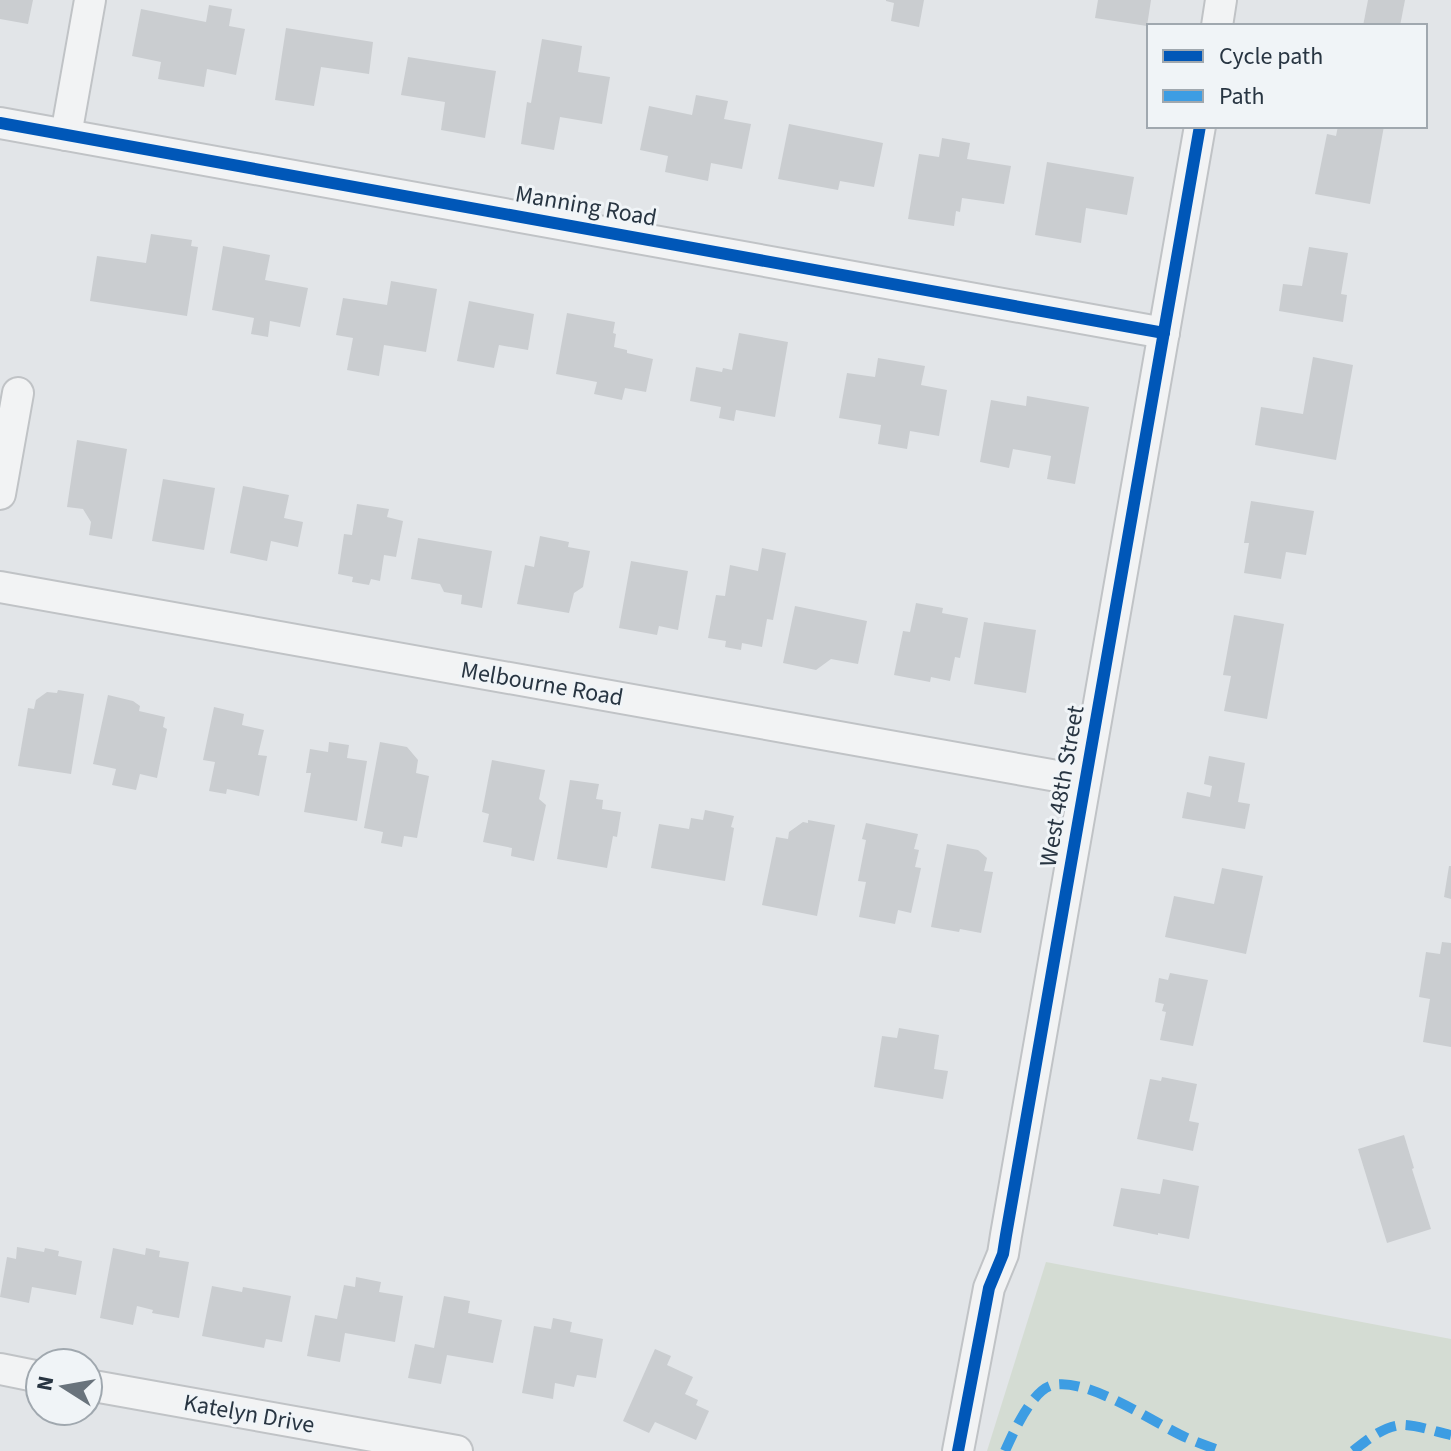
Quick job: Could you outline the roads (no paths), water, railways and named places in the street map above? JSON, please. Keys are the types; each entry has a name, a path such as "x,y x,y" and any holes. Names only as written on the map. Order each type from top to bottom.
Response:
{"street":[{"path":"66,135 90,0"},
{"path":"1217,24 1221,0"},
{"name":"Manning Road","path":"0,123 1164,333"},
{"name":"West 48th Street","path":"958,1451 989,1288 1003,1254 1200,128"},
{"path":"0,494 18,393"},
{"name":"Melbourne Road","path":"0,587 1085,781"},
{"path":"0,1369 24,1374"},
{"name":"Katelyn Drive","path":"104,1388 457,1451"}]}
